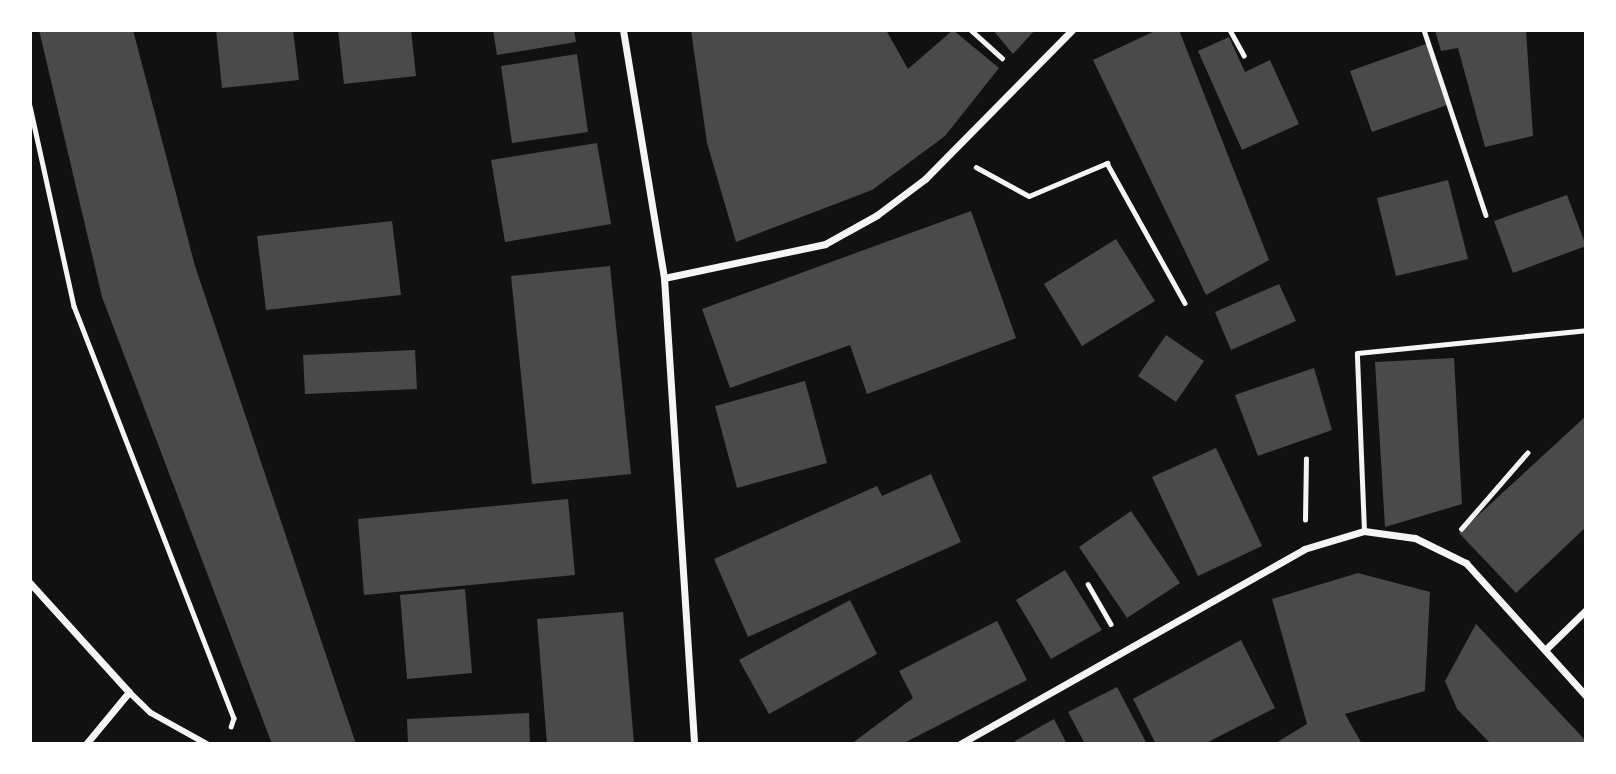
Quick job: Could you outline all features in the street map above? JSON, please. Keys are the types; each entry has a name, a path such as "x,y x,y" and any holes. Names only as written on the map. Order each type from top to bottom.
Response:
{"street":[{"path":"623,30 664,278 694,744"},
{"path":"664,278 825,244 877,215 951,153 1072,30"},
{"path":"960,744 1304,549 1364,531 1415,538 1466,564 1586,696"},
{"path":"30,583 150,713 207,744"},
{"path":"1546,649 1586,610"},
{"path":"86,744 130,692"}],"lane":[{"path":"1364,531 1357,353 1586,330"}],"path":[{"path":"971,30 1025,80"},
{"path":"1230,30 1244,55"},
{"path":"1424,30 1486,215"},
{"path":"30,106 74,306 234,718 229,731"},
{"path":"951,153 1029,196 1107,163 1185,303"},
{"path":"1442,551 1527,453"},
{"path":"1304,549 1306,459"},
{"path":"1088,584 1125,649"}],"building":[{"path":"39,30 133,30 195,266 356,744 272,744 102,297"},
{"path":"216,30 293,30 299,80 222,88"},
{"path":"338,30 411,30 416,76 344,84"},
{"path":"493,30 574,30 576,42 497,55"},
{"path":"691,30 886,30 908,69 953,30 999,68 945,136 872,190 736,242 707,143"},
{"path":"993,30 1035,30 1013,54"},
{"path":"1157,30 1179,30 1269,260 1206,295 1093,60"},
{"path":"1435,30 1526,30 1533,136 1485,147 1458,48 1441,51"},
{"path":"1229,37 1245,72 1270,60 1299,124 1242,150 1198,51"},
{"path":"1426,44 1447,105 1372,132 1350,71"},
{"path":"577,54 588,132 512,143 501,66"},
{"path":"597,143 611,224 505,242 491,160"},
{"path":"1448,180 1468,259 1396,276 1377,198"},
{"path":"1567,195 1586,246 1513,273 1494,221"},
{"path":"971,211 1016,338 867,394 850,345 730,388 702,309"},
{"path":"392,221 401,295 266,310 257,236"},
{"path":"1116,239 1155,301 1082,346 1044,284"},
{"path":"610,266 631,474 532,484 511,276"},
{"path":"1279,284 1296,321 1231,350 1215,312"},
{"path":"1166,335 1204,361 1176,402 1138,376"},
{"path":"415,350 417,389 305,394 303,355"},
{"path":"1454,358 1462,504 1385,527 1375,362"},
{"path":"1314,368 1332,430 1258,456 1235,395"},
{"path":"805,381 827,463 737,488 715,406"},
{"path":"1586,416 1586,527 1516,593 1459,533"},
{"path":"1216,448 1262,546 1198,576 1152,477"},
{"path":"931,474 961,542 748,637 714,559 877,486 882,496"},
{"path":"568,499 575,575 364,595 358,519"},
{"path":"1131,511 1180,583 1127,618 1079,547"},
{"path":"1065,570 1102,630 1051,659 1016,600"},
{"path":"1358,573 1430,592 1425,691 1345,714 1362,744 1274,744 1307,724 1272,599"},
{"path":"465,589 472,673 407,679 400,595"},
{"path":"850,600 877,654 769,714 739,660"},
{"path":"623,612 634,744 547,744 537,619"},
{"path":"997,621 1027,680 902,744 851,744 913,698 899,671"},
{"path":"1476,624 1586,744 1491,744 1457,709 1445,681"},
{"path":"1241,640 1275,708 1204,744 1156,744 1133,699"},
{"path":"1117,687 1147,744 1085,744 1068,712"},
{"path":"529,713 530,744 408,744 407,719"},
{"path":"1054,719 1067,744 1016,744 1015,741"}]}
